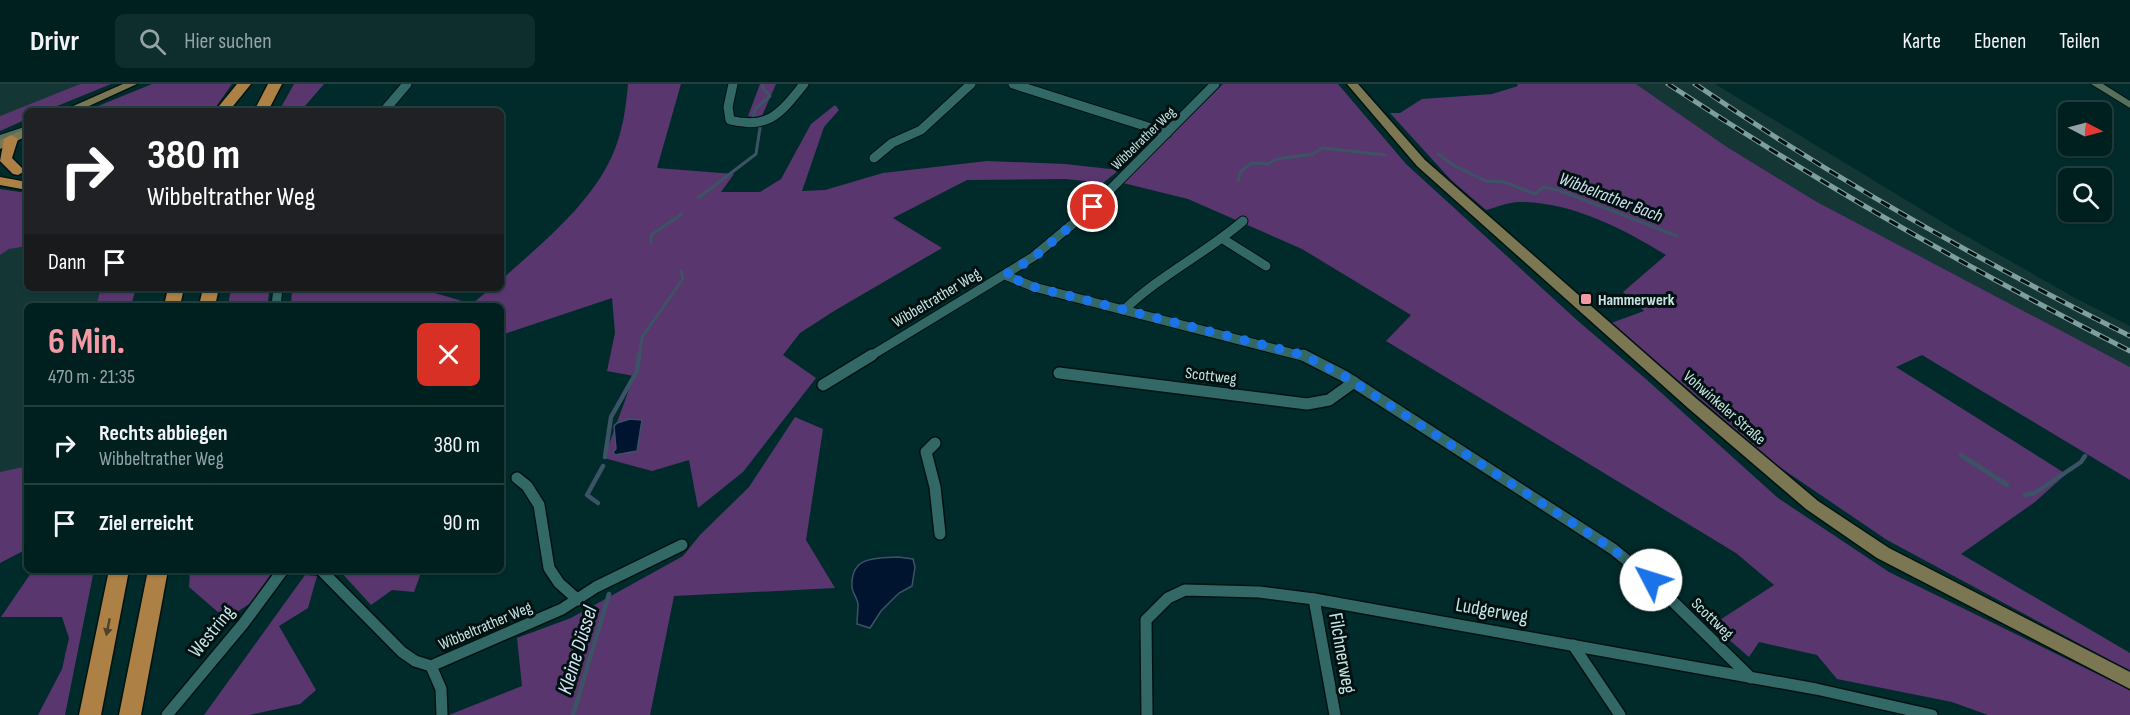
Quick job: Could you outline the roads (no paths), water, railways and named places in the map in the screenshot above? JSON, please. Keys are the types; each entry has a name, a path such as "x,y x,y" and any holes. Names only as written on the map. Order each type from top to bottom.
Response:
{"highway":[{"path":"225,108 245,84"},
{"path":"233,108 245,84"},
{"path":"263,108 275,84"},
{"path":"4,141 5,158 9,164 22,172"},
{"path":"0,168 22,172"},
{"path":"0,181 24,185"},
{"path":"90,715 118,573"},
{"path":"130,715 157,573"}],"main road":[{"path":"75,108 132,84"},
{"name":"Vohwinkeler Straße","path":"1352,84 1421,163 1692,404 1812,505 1883,553 2130,681"},
{"path":"4,141 24,131"}],"street":[{"path":"387,108 407,84"},
{"path":"733,84 728,115 730,120 750,124 762,123 779,115 804,84"},
{"path":"874,158 892,143 921,130 971,84"},
{"path":"1013,84 1167,133"},
{"name":"Wibbelrather Weg","path":"1114,185 1215,84"},
{"path":"2096,84 2130,105"},
{"name":"Wibbeltrather Weg","path":"823,385 1033,258 1072,226 1114,185"},
{"path":"1124,310 1159,277 1223,239 1243,220"},
{"path":"1223,239 1266,266"},
{"name":"Scottweg","path":"1005,275 1034,287 1303,355 1354,382 1613,549 1651,580 1751,678"},
{"name":"Scottweg","path":"1059,373 1307,404 1329,400 1354,382"},
{"path":"935,443 926,452 935,487 940,534"},
{"path":"517,478 527,486 540,505 549,568 559,583 578,600"},
{"name":"Wibbeltrather Weg","path":"324,573 402,651 416,661 430,666 489,642 578,600 596,587 682,545"},
{"name":"Westring","path":"167,715 243,624 281,573"},
{"name":"Ludgerweg","path":"1147,715 1146,620 1168,598 1185,590 1215,589 1314,598 1876,700 1932,715"},
{"name":"Filchnerweg","path":"1314,598 1335,715"},
{"path":"1572,645 1620,715"},
{"path":"430,666 440,684 444,705 442,715"}],"waterway":[{"name":"Kleine Düssel","path":"752,121 755,109 770,96 762,87 763,84"},
{"name":"Kleine Düssel","path":"698,198 756,154 760,128"},
{"name":"Wibbelrather Bach","path":"1238,180 1241,171 1252,163 1268,164 1277,159 1313,154 1323,148 1385,155"},
{"name":"Wibbelrather Bach","path":"1438,154 1455,166 1486,181 1504,182 1535,194 1544,187 1561,191 1677,236"},
{"name":"Kleine Düssel","path":"651,243 651,235 682,214"},
{"name":"Kleine Düssel","path":"639,357 642,337 683,279 681,271"},
{"name":"Kleine Düssel","path":"605,457 611,417 637,371 639,355"},
{"path":"1961,455 2007,485"},
{"path":"2025,495 2035,493 2081,462 2085,456"},
{"name":"Kleine Düssel","path":"598,503 587,495 603,466"},
{"name":"Kleine Düssel","path":"573,715 609,594"}],"railway":[{"path":"1668,84 1781,156 1895,224 2130,351"},
{"path":"1695,84 1801,153 1908,218 2130,336"}],"place":[{"name":"Hammerwerk","path":"1586,299"}]}
